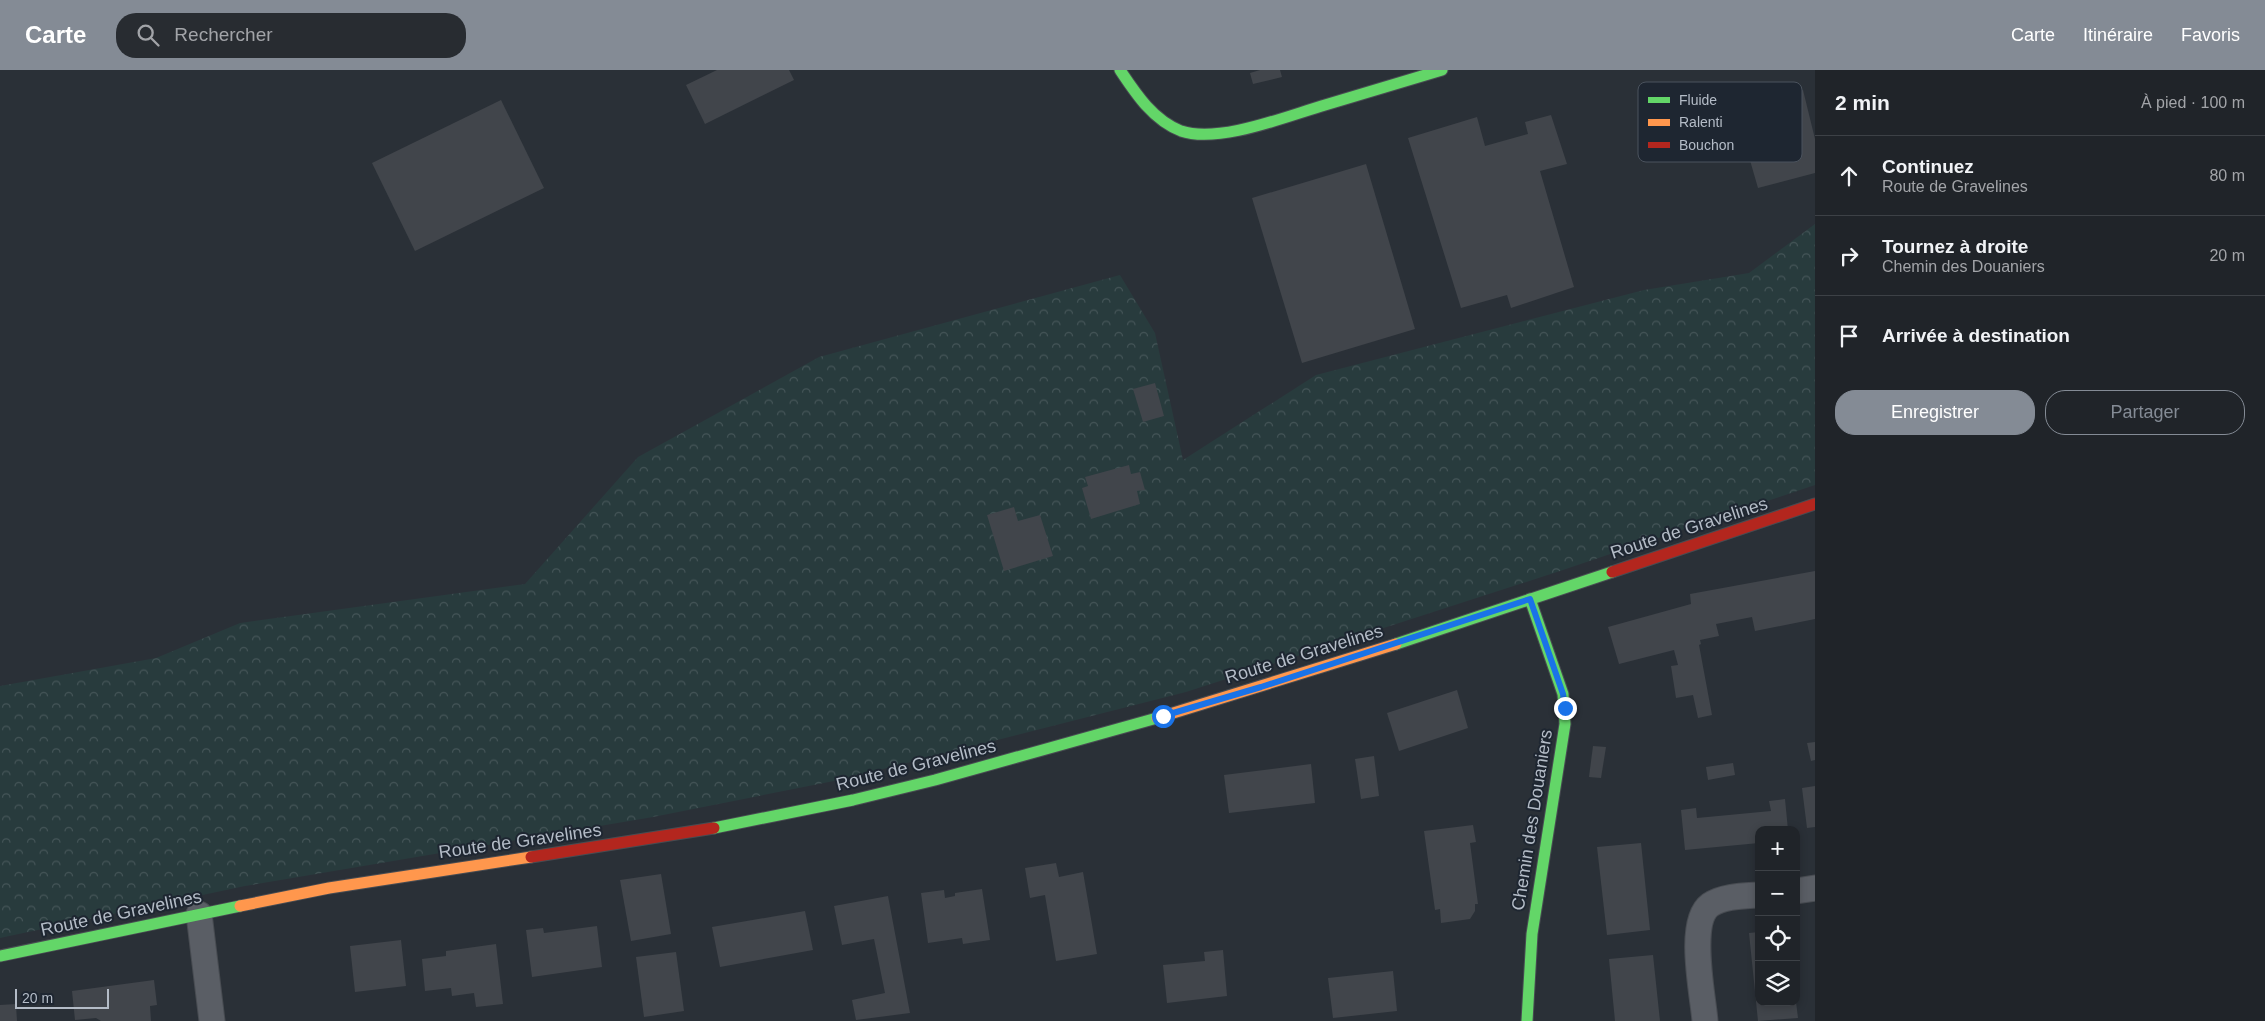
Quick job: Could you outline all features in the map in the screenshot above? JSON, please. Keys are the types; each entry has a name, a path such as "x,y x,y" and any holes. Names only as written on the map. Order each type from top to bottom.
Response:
{"main road":[{"path":"1120,70 1138,98 1163,123 1181,132 1195,135 1210,135 1240,130 1442,70"},
{"name":"Route de Gravelines","path":"0,956 373,880 638,842 854,800 972,770 1278,682 1815,504"},
{"name":"Chemin des Douaniers","path":"1528,1021 1532,934 1565,724 1563,694 1530,599"}],"street":[{"path":"1800,890 1815,888"},
{"path":"1706,1021 1697,933 1701,915 1712,904 1720,901 1755,896"},
{"path":"200,914 212,1021"}],"green space":[{"path":"1815,224 1815,485 1560,571 1186,692 844,779 653,817 245,886 0,938 0,686 156,658 240,623 525,584 638,457 819,357 1120,275 1155,333 1183,460 1316,375 1644,290 1749,273"}],"building":[{"path":"717,70 789,70 794,80 705,124 686,85"},
{"path":"1260,70 1280,70 1282,77 1253,84 1250,73"},
{"path":"1803,90 1815,139 1815,173 1758,188 1750,162 1802,162"},
{"path":"501,100 544,188 415,251 372,163"},
{"path":"1551,115 1567,164 1540,171 1574,287 1511,308 1507,295 1461,308 1408,138 1477,117 1485,146 1528,134 1525,122"},
{"path":"1366,164 1415,329 1302,363 1252,198"},
{"path":"1155,383 1164,416 1143,422 1133,389"},
{"path":"1129,465 1131,474 1140,472 1145,490 1137,491 1140,504 1091,519 1082,488 1088,486 1085,477"},
{"path":"1014,507 1018,521 1040,515 1053,556 1004,571 987,515"},
{"path":"1815,571 1815,619 1755,631 1752,617 1716,624 1719,636 1700,640 1701,644 1699,645 1712,715 1698,718 1693,695 1676,698 1671,666 1678,665 1674,650 1619,664 1608,627 1691,604 1690,594"},
{"path":"1457,690 1468,728 1399,751 1387,713"},
{"path":"1815,742 1815,760 1811,761 1807,743"},
{"path":"1593,746 1606,747 1601,778 1589,777"},
{"path":"1374,756 1379,796 1361,799 1355,759"},
{"path":"1733,763 1735,775 1708,780 1706,767"},
{"path":"1311,764 1315,803 1229,813 1224,775"},
{"path":"1815,786 1815,827 1807,828 1802,788"},
{"path":"1785,799 1788,826 1755,826 1755,843 1685,850 1681,810 1696,808 1697,818 1771,811 1769,801"},
{"path":"1473,825 1476,842 1470,843 1478,904 1475,904 1475,911 1470,919 1441,923 1440,909 1435,910 1424,831"},
{"path":"1641,843 1650,930 1607,935 1597,847"},
{"path":"1056,863 1059,877 1083,872 1097,954 1056,961 1045,895 1030,898 1025,868"},
{"path":"661,874 671,934 631,941 620,880"},
{"path":"982,889 990,940 963,944 962,938 928,943 921,893 944,890 945,898 955,896 955,893"},
{"path":"888,896 910,1013 856,1020 852,1000 885,993 874,939 842,945 834,906"},
{"path":"805,911 813,950 720,967 712,927"},
{"path":"597,926 602,967 532,977 526,930 543,928 544,933"},
{"path":"1755,932 1755,992 1749,933"},
{"path":"401,940 406,986 355,992 350,946"},
{"path":"496,944 503,1004 476,1007 474,993 452,996 451,988 425,991 422,959 446,956 446,951"},
{"path":"1223,950 1227,996 1167,1003 1163,965 1205,961 1204,952"},
{"path":"676,952 684,1011 644,1017 636,957"},
{"path":"1653,955 1660,1021 1615,1021 1609,959"},
{"path":"1393,971 1397,1011 1333,1018 1328,978"},
{"path":"154,980 157,1005 150,1006 151,1021 101,1021 96,1018 75,1020 72,991"},
{"path":"16,1004 17,1021 0,1021 0,1005"},
{"path":"1756,1006 1796,1006 1798,1018 1758,1021"}],"traffic: fast":[{"path":"1120,70 1139,97 1162,120 1181,131 1197,134 1214,134 1253,127 1442,70"},
{"path":"1396,644 1612,572"},
{"path":"1527,1021 1532,934 1565,724 1563,694 1530,599"},
{"path":"714,828 853,800 935,780 1157,718"},
{"path":"0,956 240,906"}],"traffic: slow":[{"path":"1157,718 1396,644"},
{"path":"240,906 329,888 531,857"}],"traffic: jam":[{"path":"1612,572 1815,504"},
{"path":"531,857 714,828"}],"route":[{"path":"1163,716 1261,687 1530,599 1563,694 1565,708"}]}
